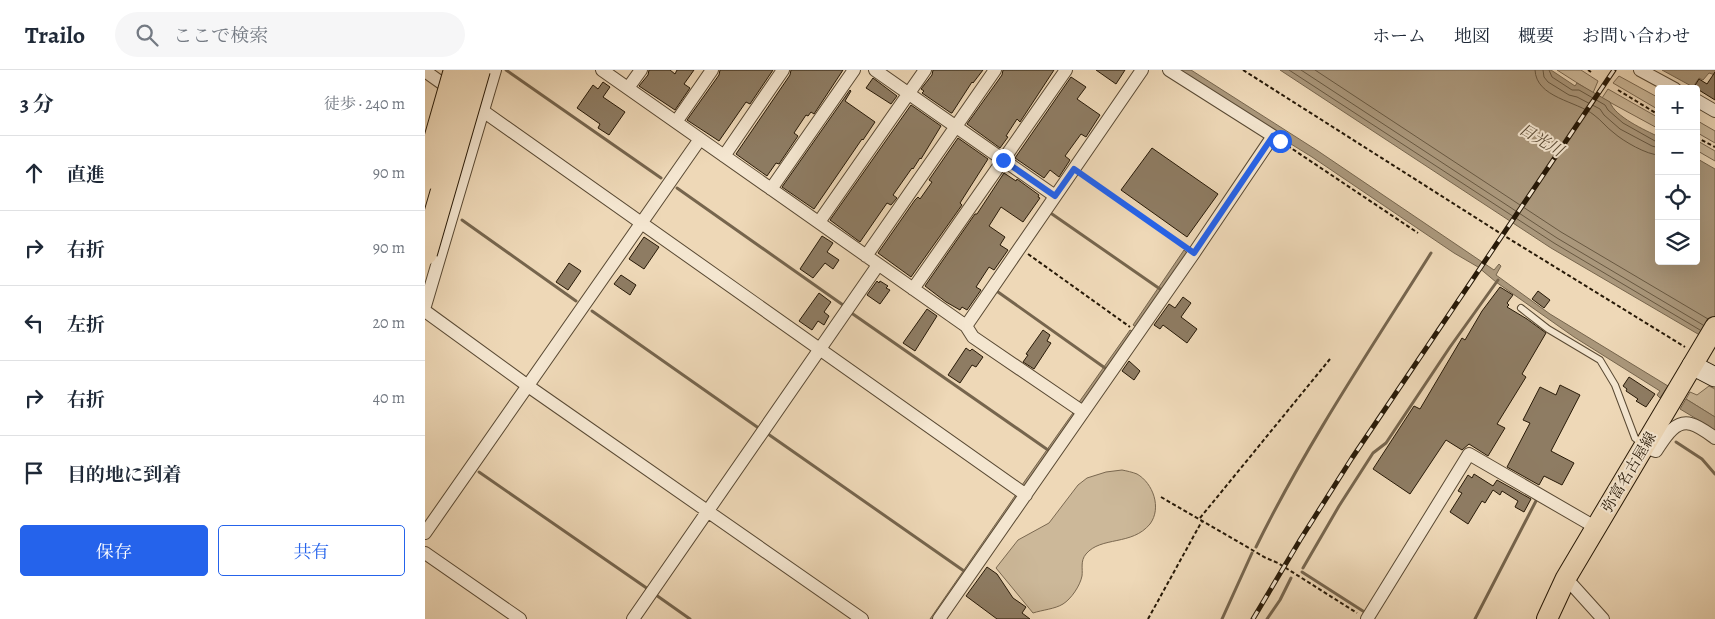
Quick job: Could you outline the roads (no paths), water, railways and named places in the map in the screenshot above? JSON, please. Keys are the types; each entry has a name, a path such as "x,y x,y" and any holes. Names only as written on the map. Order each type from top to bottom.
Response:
{"highway":[{"path":"425,253 479,70"},
{"path":"425,178 449,75"}],"main road":[{"path":"425,147 449,75"},
{"name":"弥富名古屋線","path":"1547,619 1566,578 1595,527 1715,328"},
{"path":"1695,360 1715,377"}],"street":[{"path":"425,304 495,70"},
{"path":"602,70 966,326 973,337 1083,412"},
{"path":"628,88 641,70"},
{"path":"675,122 712,70"},
{"path":"724,156 783,70"},
{"path":"771,189 854,70"},
{"path":"875,70 1055,196"},
{"path":"819,222 925,70"},
{"path":"866,256 995,70"},
{"path":"913,289 1066,70"},
{"path":"966,326 1142,70"},
{"path":"939,619 1194,253 1273,136 1169,70"},
{"path":"1640,70 1668,85"},
{"path":"425,71 449,75 474,98 483,111 1025,495"},
{"path":"1700,102 1715,110"},
{"path":"425,533 700,139"},
{"path":"633,619 878,265"},
{"path":"425,312 707,512 862,619"},
{"path":"1644,447 1656,451 1672,428 1681,424 1690,423 1715,438"},
{"path":"1362,616 1469,454 1595,527"},
{"path":"425,553 520,619"},
{"path":"1566,578 1603,619"}],"lane":[{"path":"1521,308 1548,329 1600,360 1615,385 1635,438 1644,447"}],"water":[{"path":"1171,70 1191,70 1318,151 1494,270 1499,264 1501,266 1496,275 1550,314 1668,386 1660,398 1657,395 1660,391 1574,337 1496,282 1478,267 1454,253 1312,157"},
{"name":"日光川","path":"1280,70 1551,70 1575,86 1577,83 1610,102 1613,108 1624,118 1655,135 1655,265 1700,265 1700,160 1715,169 1715,344 1551,248"},
{"path":"1662,70 1715,70 1715,75 1709,73 1703,80 1699,78 1694,85 1689,85"},
{"path":"1184,250 1187,253 1136,327 1133,325"},
{"path":"1130,330 1132,331 1080,407 1077,405"},
{"path":"1686,399 1715,417 1715,430 1680,409"},
{"path":"1075,410 1077,412 1024,487 1022,485"},
{"path":"1017,493 1019,494 933,619 930,619"}],"waterway":[{"path":"506,70 661,178"},
{"path":"677,188 843,305"},
{"path":"1052,214 1160,289"},
{"path":"462,220 576,301"},
{"path":"1256,547 1317,435 1431,253"},
{"path":"1303,568 1373,453 1386,443 1450,347 1498,280"},
{"path":"998,292 1105,368"},
{"path":"592,311 760,429"},
{"path":"850,312 1048,450"},
{"path":"768,434 964,571"},
{"path":"1676,442 1702,459 1715,474"},
{"path":"479,472 648,589"},
{"path":"1475,619 1537,499"},
{"path":"1222,619 1252,553"},
{"path":"1302,572 1366,613"},
{"path":"1267,619 1280,600 1291,578"},
{"path":"656,595 690,619"}],"railway":[{"path":"1253,619 1352,458 1614,70"}]}
